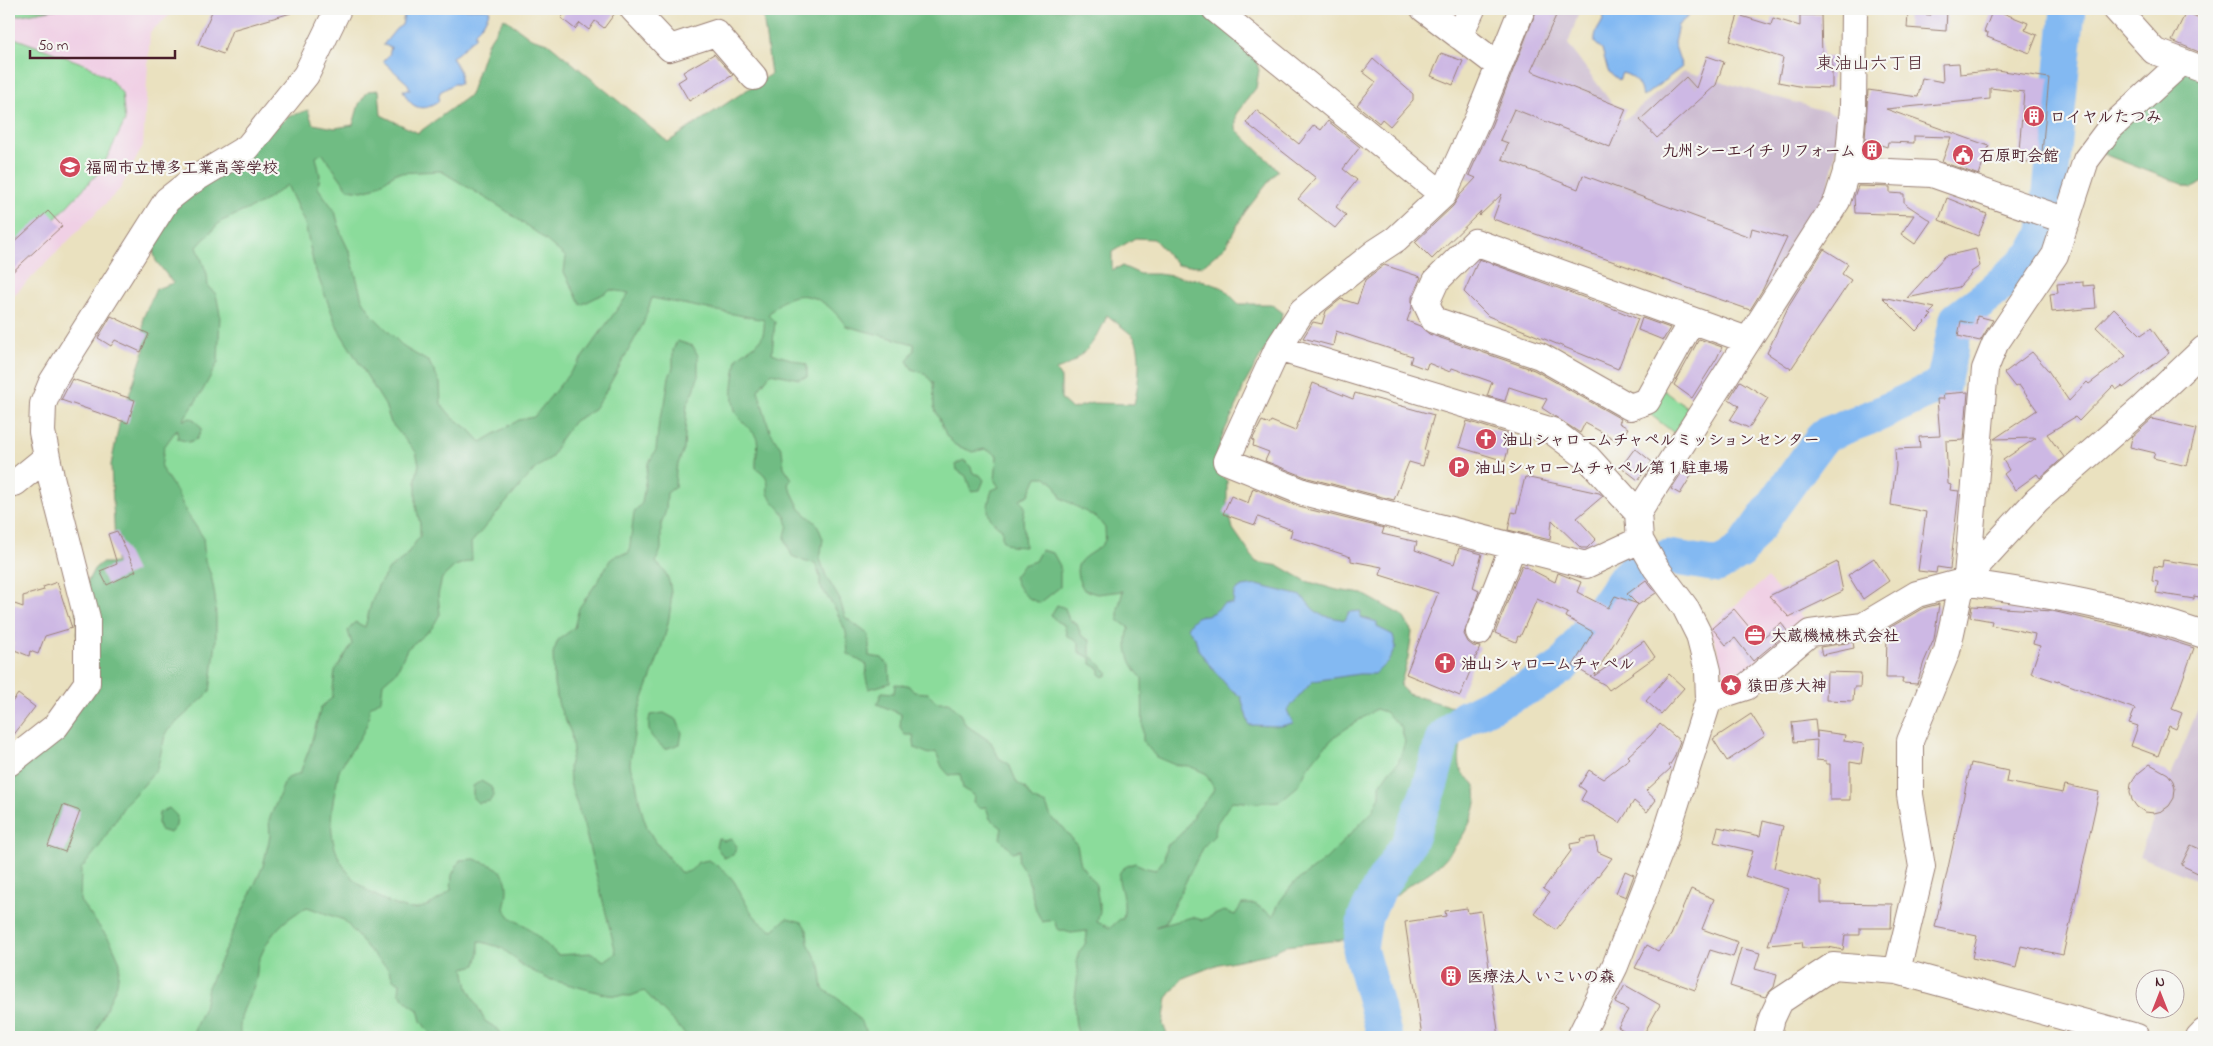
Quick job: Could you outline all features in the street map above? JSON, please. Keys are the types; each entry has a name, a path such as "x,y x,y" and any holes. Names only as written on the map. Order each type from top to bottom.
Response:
{"street":[{"path":"9,763 56,726 87,683 87,618 42,432 43,404 52,382 167,200 190,182 248,148 306,75 338,9"},
{"path":"633,9 670,48 716,33 754,77"},
{"path":"1215,9 1443,195"},
{"path":"1424,9 1499,66"},
{"path":"1459,36 1472,9"},
{"path":"1522,9 1478,118 1443,195 1396,239 1376,252 1302,311 1278,348 1226,461 1302,492 1586,565 1640,540"},
{"path":"1580,1037 1615,966 1664,841 1709,698 1708,671 1699,635 1685,606 1656,568 1640,540 1638,513 1837,201 1846,170 1853,108 1854,9"},
{"path":"2129,13 2154,51 2193,66"},
{"path":"1898,971 1922,866 1910,795 1910,740 1947,651 1965,579 1985,369 1995,344 2055,255 2063,220 2086,160 2110,128 2193,66"},
{"path":"1846,170 1932,174 2063,220"},
{"path":"1692,320 1647,401 1630,407 1540,356 1434,320 1426,303 1436,281 1475,242 1692,320 1747,340"},
{"path":"1278,348 1552,431 1588,458 1638,513"},
{"path":"1965,579 2036,500 2141,409 2204,349"},
{"path":"9,483 15,483 47,457"},
{"path":"1479,632 1513,546"},
{"path":"1709,698 1746,687 1810,633 1863,626 1917,594 1965,579 2061,596 2157,618 2204,635"},
{"path":"1767,1037 1772,1018 1780,1000 1833,966 1898,971 2137,1037"},
{"path":"2199,1037 2204,1032"}],"shaded area":[{"name":"福岡市立博多工業高等学校","path":"9,9 177,9 150,32 143,146 120,189 9,300"},
{"path":"1531,9 1580,9 1568,44 1624,120 1684,71 1839,115 1835,155 1826,199 1770,290 1460,176"},
{"name":"大蔵機械株式会社","path":"1767,578 1811,626 1737,682 1726,682 1715,640 1706,630"},
{"path":"2204,694 2204,883 2139,856"}],"green space":[{"path":"9,9 56,9 9,17"},
{"path":"762,9 1230,9 1254,55 1259,70 1256,88 1236,114 1236,129 1278,170 1245,212 1225,247 1202,266 1177,265 1154,239 1135,238 1112,252 1112,270 1122,266 1140,274 1158,274 1201,280 1223,288 1239,304 1271,304 1282,312 1280,329 1265,349 1244,385 1238,403 1223,434 1217,454 1215,468 1227,481 1227,504 1233,529 1256,562 1280,566 1306,581 1337,590 1363,594 1403,616 1412,632 1408,658 1400,686 1408,694 1456,708 1461,734 1459,760 1463,774 1475,786 1475,807 1472,818 1454,848 1434,869 1402,890 1391,900 1371,937 1285,946 1268,954 1219,964 1183,978 1167,998 1163,1024 1168,1037 1083,1037 1078,1034 1074,1009 1078,972 1077,959 1079,952 1085,944 1087,931 1071,933 1057,929 1054,920 1042,922 1036,910 1027,875 1018,861 1020,850 1012,852 1000,838 1002,828 990,819 986,807 979,808 973,802 974,795 963,789 960,774 949,775 942,767 936,752 929,754 915,748 913,735 905,735 900,727 901,714 877,704 882,692 894,693 895,684 908,685 914,692 928,693 937,702 949,702 960,714 966,725 991,742 999,758 1009,764 1017,783 1025,788 1032,799 1046,805 1052,819 1063,827 1077,845 1081,865 1096,885 1100,912 1097,922 1110,928 1120,919 1123,919 1124,903 1119,881 1120,873 1127,866 1135,863 1156,870 1164,859 1166,846 1182,833 1214,788 1205,773 1189,766 1175,765 1156,757 1143,741 1142,678 1133,667 1128,654 1129,628 1118,620 1118,609 1123,591 1097,594 1084,590 1078,578 1077,570 1079,563 1101,545 1105,539 1105,528 1097,518 1061,498 1056,486 1046,477 1037,477 1029,495 1020,499 1025,507 1023,518 1025,547 1011,546 1002,540 1002,529 992,521 988,512 992,490 999,487 995,481 997,455 985,449 973,452 955,445 946,435 934,407 933,383 925,374 912,369 907,361 914,350 914,344 846,326 829,307 809,296 789,298 778,304 768,315 775,322 772,353 807,365 807,377 799,379 771,373 758,390 770,431 782,450 784,467 792,479 788,484 800,509 817,524 823,539 820,559 826,576 840,600 845,617 869,635 869,656 882,658 889,667 890,683 869,689 866,678 867,665 848,654 846,632 836,610 820,586 820,577 815,563 806,562 792,556 785,538 788,526 786,519 769,495 766,477 756,468 757,440 755,435 738,416 733,403 737,358 761,339 764,320 652,298 643,324 602,398 592,411 574,421 560,440 552,457 535,469 471,543 472,560 455,566 442,578 438,595 440,614 432,628 407,649 397,671 383,683 381,700 370,707 367,724 339,771 332,809 333,841 344,868 354,879 367,890 393,904 411,909 434,903 451,890 452,875 460,860 475,859 497,868 501,872 507,887 504,909 512,919 526,926 558,955 592,953 604,961 616,953 584,826 570,783 569,766 573,751 571,733 559,706 554,684 553,653 558,640 574,628 579,608 610,560 617,555 629,553 634,512 642,503 648,464 656,450 659,421 665,404 669,377 673,368 673,350 677,341 693,346 698,356 698,377 694,391 687,404 684,449 676,469 675,487 667,493 666,510 661,525 661,549 656,563 667,575 671,592 670,611 666,633 638,714 630,766 647,827 680,872 688,872 698,862 709,860 730,876 754,916 766,926 773,930 787,918 802,922 807,930 808,943 820,965 823,989 837,998 856,1015 869,1037 688,1037 644,991 631,996 608,995 548,979 523,966 502,948 479,941 476,965 464,968 468,988 485,1021 496,1028 503,1037 441,1037 440,1034 431,1035 421,1021 418,1010 409,1004 399,992 400,983 393,979 388,968 375,957 344,920 307,907 290,917 272,935 263,951 258,963 255,983 240,1021 240,1037 191,1037 204,1007 208,987 263,866 270,836 269,820 286,779 300,773 310,747 321,707 332,698 335,671 352,644 348,631 355,622 365,627 378,586 389,569 405,557 420,536 420,524 416,506 416,478 419,464 416,452 391,423 385,405 338,329 314,266 305,224 287,185 262,203 220,222 197,247 207,274 208,287 216,294 220,314 218,362 202,392 183,420 191,418 202,429 197,439 189,442 178,439 177,429 164,447 161,468 177,492 186,512 203,537 205,561 211,575 215,596 216,642 210,692 166,732 157,769 126,803 99,847 81,869 80,901 111,942 120,962 117,984 95,1037 9,1037 9,758 78,688 77,602 94,569 101,563 116,563 111,465 119,425 144,351 143,318 156,289 173,283 156,261 151,244 168,211 288,117 308,110 313,124 335,128 353,125 359,104 368,91 379,90 381,115 418,133 470,95 487,44 504,18 531,38 548,43 668,142 771,74","holes":["322,153 348,189 362,191 374,188 396,173 441,171 502,208 566,257 564,272 581,305 611,290 629,293 581,359 534,417 519,420 481,442 469,429 453,418 441,404 440,383 429,362 405,348 373,316 362,299 350,253 341,234 335,211 318,188 320,175 316,157","1107,315 1132,335 1136,341 1139,368 1134,404 1092,403 1072,409 1061,399 1061,378 1056,370 1065,367 1081,356 1094,341","1376,709 1385,712 1401,727 1405,742 1398,763 1389,771 1380,785 1380,796 1372,812 1326,859 1293,884 1280,901 1273,916 1255,904 1242,904 1235,915 1224,911 1202,920 1192,917 1155,927 1165,923 1197,859 1205,845 1214,836 1217,823 1232,801 1256,803 1280,801 1298,786 1308,767 1323,748 1338,734"]},
{"path":"9,36 87,65 109,78 122,93 125,121 101,170 9,268"},
{"path":"2182,65 2204,73 2204,182 2192,188 2098,152"},
{"path":"306,144 892,256 1344,688 1424,720 1407,796 1296,933 1153,977 1141,1037 9,1037 9,899 114,792 128,498 184,237"},
{"path":"1661,388 1689,409 1674,433 1646,411"},
{"path":"964,460 971,467 973,473 980,475 984,480 980,490 971,491 966,476 957,470 956,464"},
{"path":"1041,550 1053,553 1060,566 1060,587 1040,603 1030,599 1023,593 1014,577 1023,565 1035,561"},
{"path":"1057,605 1065,608 1069,620 1077,624 1081,635 1090,641 1090,654 1109,674 1104,677 1100,674 1100,669 1091,664 1091,658 1079,652 1079,643 1067,636 1064,625 1056,621 1051,615"},
{"path":"664,713 677,720 682,733 680,744 665,749 653,738 649,731 650,715"},
{"path":"481,781 491,787 494,794 490,801 478,803 473,798 473,786"},
{"path":"169,808 177,816 176,826 170,833 160,830 158,823 159,813"},
{"path":"718,838 724,841 732,839 737,847 733,855 724,858 716,846"}],"water":[{"path":"411,9 488,9 490,11 483,24 475,32 475,38 452,57 460,72 460,84 454,84 440,92 438,102 422,108 413,105 409,101 403,90 410,90 408,84 383,61 389,55 391,47 383,45 396,29 402,25 404,15"},
{"path":"1605,9 1697,9 1678,25 1674,43 1682,67 1643,97 1638,84 1633,78 1622,73 1619,80 1608,71 1602,49 1595,43 1596,34 1603,21"},
{"path":"1257,585 1302,596 1321,615 1345,620 1349,612 1361,611 1360,617 1377,622 1377,627 1393,635 1396,647 1389,660 1375,674 1359,674 1313,681 1287,710 1293,723 1281,726 1249,725 1241,697 1228,687 1208,663 1198,649 1195,637 1187,628 1197,617 1210,614 1224,604 1233,604 1234,592 1242,587"}],"building":[{"path":"213,9 291,9 291,13 232,30 223,54 198,45"},
{"path":"561,9 618,9 604,28 595,21 589,30 580,23 575,29 561,18 566,12"},
{"path":"1537,9 1559,9 1531,71 1626,109 1610,147 1514,109 1500,140 1508,143 1502,159 1578,189 1583,175 1750,237 1752,228 1787,238 1763,289 1750,310 1493,219 1502,194 1479,216 1481,211 1432,259 1415,242 1453,206 1460,195 1476,178 1469,175 1492,124"},
{"path":"1932,9 1947,9 1946,31 1907,28 1908,13 1931,15"},
{"path":"1993,9 2028,23 2025,30 2037,35 2030,53 1987,37 1988,33 1984,32"},
{"path":"2186,12 2204,20 2204,40 2199,52 2172,41"},
{"path":"1738,15 1771,25 1773,18 1800,26 1800,15 1821,15 1822,57 1832,57 1832,88 1804,87 1778,82 1783,58 1730,41"},
{"path":"1441,53 1463,61 1453,85 1431,76"},
{"path":"714,54 733,75 689,101 678,82 686,77 683,72"},
{"path":"1707,56 1724,62 1716,85 1657,138 1640,120 1686,77 1696,88"},
{"path":"1373,59 1413,94 1413,100 1390,126 1382,119 1379,123 1357,105 1376,82 1363,72"},
{"path":"1959,63 1960,74 1997,70 2049,78 2041,164 2018,162 2024,92 1990,88 1990,99 1886,109 1989,146 1979,175 1942,162 1951,137 1914,136 1914,143 1888,142 1887,147 1875,143 1871,156 1864,156 1868,90 1918,97 1922,78 1943,82 1942,64"},
{"path":"1256,110 1299,144 1314,125 1321,130 1328,121 1360,147 1343,169 1357,180 1336,207 1346,215 1335,228 1298,199 1316,178 1246,123"},
{"path":"1858,186 1890,187 1890,193 1904,194 1904,203 1931,221 1915,244 1901,234 1914,215 1855,213 1854,197"},
{"path":"1947,198 1987,214 1978,236 1939,220"},
{"path":"48,211 62,226 9,275 9,247"},
{"path":"1824,249 1848,264 1842,274 1851,280 1791,369 1767,353 1789,305"},
{"path":"1976,249 1980,266 1971,272 1959,287 1907,298 1945,256"},
{"path":"1479,259 1638,319 1618,369 1488,316 1464,292"},
{"path":"1384,265 1421,277 1412,297 1412,307 1407,321 1420,326 1429,334 1534,370 1621,419 1619,423 1628,428 1620,442 1585,423 1580,433 1542,408 1547,399 1509,387 1505,401 1487,396 1492,382 1452,368 1450,372 1428,363 1426,369 1410,363 1412,356 1336,331 1333,346 1303,338 1313,322 1322,324 1326,311 1341,299 1357,304 1365,280"},
{"path":"2083,282 2083,286 2094,285 2096,308 2052,312 2050,294 2058,293 2057,284"},
{"path":"1882,297 1935,308 1929,314 1932,315 1916,331"},
{"path":"2114,308 2141,335 2151,328 2169,353 2123,388 2122,386 2116,390 2113,386 2079,421 2075,417 2047,434 2064,457 2040,478 2037,474 2015,490 2004,474 2009,470 2003,460 2036,438 1994,439 2037,410 2019,385 2015,387 2004,373 2032,352 2047,369 2069,401 2087,382 2089,384 2126,356 2096,327"},
{"path":"111,316 149,334 141,352 115,340 111,346 98,338"},
{"path":"1977,316 1993,320 1980,341 1958,336 1961,321 1976,324"},
{"path":"1642,318 1670,328 1663,340 1638,330"},
{"path":"1699,339 1722,347 1692,398 1674,385"},
{"path":"72,379 135,400 128,423 61,400"},
{"path":"1740,381 1768,398 1749,428 1730,420 1739,406 1729,399"},
{"path":"1313,383 1353,399 1355,393 1434,415 1424,450 1427,451 1423,466 1409,462 1394,500 1308,478 1265,461 1269,452 1253,446 1254,441 1252,440 1262,421 1269,424 1271,421 1295,431"},
{"path":"1968,392 1964,440 1946,441 1948,484 1951,485 1950,490 1959,491 1950,569 1937,567 1936,573 1918,571 1926,512 1891,505 1896,466 1895,449 1920,448 1919,437 1940,436 1937,399 1944,399 1943,394"},
{"path":"2152,419 2196,429 2187,466 2153,458 2155,453 2130,447 2132,437"},
{"name":"油山シャロームチャペルミッションセンター","path":"1467,421 1512,435 1505,461 1459,447"},
{"path":"1635,448 1652,462 1638,480 1621,467"},
{"path":"1684,469 1693,473 1680,494 1671,489"},
{"path":"1525,477 1599,493 1603,496 1577,518 1596,539 1587,548 1581,548 1552,520 1550,540 1508,530 1512,512 1516,513"},
{"path":"1253,488 1299,507 1384,528 1382,534 1417,542 1415,550 1454,564 1459,548 1482,554 1473,588 1479,591 1464,634 1468,642 1473,646 1480,647 1460,696 1406,674 1438,593 1380,575 1382,567 1351,561 1351,557 1290,537 1292,530 1258,517 1255,525 1223,514 1231,496 1248,503"},
{"path":"117,531 136,571 107,585 100,571 117,564 108,534"},
{"path":"1874,558 1889,581 1863,599 1848,575"},
{"path":"2163,560 2204,566 2204,598 2194,596 2194,599 2156,593 2158,582 2152,581 2154,566 2162,567"},
{"path":"1837,562 1843,591 1789,617 1769,596"},
{"path":"1522,565 1555,582 1558,573 1581,582 1577,592 1608,608 1615,596 1638,604 1594,676 1644,641 1655,657 1609,690 1605,685 1573,666 1593,632 1566,617 1568,613 1537,599 1516,642 1495,633"},
{"path":"1646,580 1656,593 1638,605 1627,594"},
{"path":"57,582 72,628 45,636 38,654 30,651 29,656 12,649 14,643 9,641 9,602 23,607 23,596 44,590 43,587"},
{"path":"1939,604 1934,639 1917,684 1902,683 1903,678 1886,678 1887,635 1884,631 1923,608"},
{"path":"1972,606 2052,611 2140,631 2194,648 2172,709 2182,713 2176,729 2169,726 2158,756 2131,746 2138,726 2129,723 2135,709 2031,673 2040,646 2033,644 2035,634 1991,625 1992,621 1970,617"},
{"path":"1734,609 1760,640 1781,623 1788,632 1753,661 1735,638 1726,645 1712,628"},
{"path":"1853,642 1854,648 1822,655 1820,647"},
{"path":"1827,672 1861,673 1860,687 1854,687 1853,701 1826,700"},
{"path":"1669,674 1684,688 1661,714 1646,701"},
{"path":"18,694 35,707 9,741 9,706"},
{"path":"1751,714 1765,736 1727,761 1713,739"},
{"path":"1815,719 1817,738 1817,731 1845,735 1844,741 1864,744 1861,764 1850,762 1850,800 1830,800 1830,764 1826,764 1826,761 1816,760 1817,740 1794,742 1792,722"},
{"path":"1660,724 1680,741 1669,766 1671,768 1646,791 1656,800 1647,812 1634,801 1620,823 1581,800 1586,791 1579,786 1589,770 1603,779 1630,758 1628,756"},
{"path":"1971,763 2008,771 2006,782 2063,793 2065,785 2099,792 2063,955 2021,946 2016,968 1972,958 1977,936 1935,927"},
{"path":"2150,764 2168,774 2173,781 2175,789 2174,798 2169,806 2162,811 2154,813 2145,812 2137,807 2132,800 2130,792 2131,783 2136,775"},
{"path":"63,805 80,811 65,852 48,846"},
{"path":"1763,821 1783,826 1774,868 1821,882 1821,903 1892,904 1891,928 1860,928 1860,935 1845,935 1843,950 1828,947 1803,948 1802,942 1768,945 1788,889 1745,876 1753,851 1714,842 1718,827 1760,836"},
{"path":"1595,837 1598,852 1612,858 1556,930 1534,913 1549,893 1543,889 1571,851 1570,844 1581,842 1580,839"},
{"path":"2191,845 2204,851 2204,876 2181,865"},
{"path":"1625,871 1634,875 1626,897 1616,893"},
{"path":"1691,889 1714,899 1702,929 1738,942 1733,957 1710,950 1695,990 1635,968 1647,945 1658,951 1671,935"},
{"name":"医療法人 いこいの森","path":"1467,908 1468,913 1481,911 1499,1037 1422,1037 1405,922 1446,916 1445,911"},
{"path":"1741,948 1760,953 1755,969 1777,975 1774,987 1765,997 1730,986"},
{"path":"1625,985 1660,1005 1642,1037 1635,1037 1618,1027 1628,1010 1615,1003"}],"waterway":[{"path":"1385,1037 1360,949 1365,917 1382,883 1408,844 1431,783 1443,738 1465,718 1539,682 1563,666 1626,577 1641,562 1669,557 1718,565 1740,552 1824,435 1879,414 1943,384 1957,319 1990,294 2034,254 2046,232 2068,9"}],"place":[{"name":"ロイヤルたつみ","path":"2034,116"},
{"name":"九州シーエイチ リフォーム","path":"1872,150"},
{"name":"石原町会館","path":"1963,155"},
{"name":"福岡市立博多工業高等学校","path":"70,167"},
{"name":"油山シャロームチャペルミッションセンター","path":"1486,439"},
{"name":"油山シャロームチャペル第１駐車場","path":"1459,467"},
{"name":"大蔵機械株式会社","path":"1755,635"},
{"name":"油山シャロームチャペル","path":"1445,663"},
{"name":"猿田彦大神","path":"1731,685"},
{"name":"医療法人 いこいの森","path":"1451,976"}],"district":[{"name":"東油山六丁目","path":"1870,63"}]}
